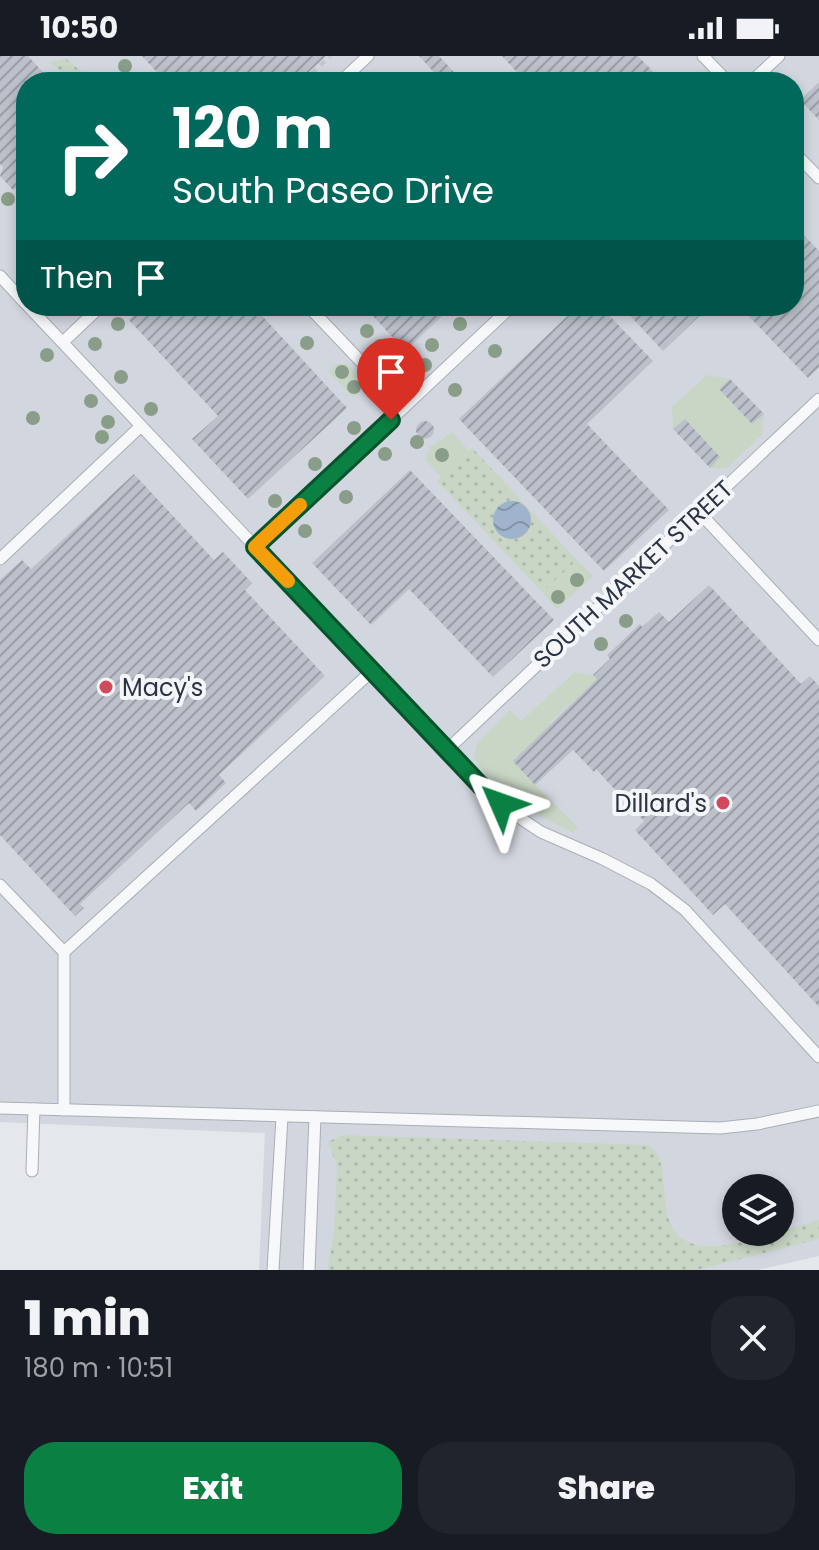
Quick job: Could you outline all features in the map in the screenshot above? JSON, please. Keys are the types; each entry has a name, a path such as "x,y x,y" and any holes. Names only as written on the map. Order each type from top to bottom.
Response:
{"lane":[{"path":"351,72 368,56"},
{"path":"703,56 718,72"},
{"path":"762,72 779,56"},
{"path":"804,162 819,178"},
{"path":"0,276 16,293"},
{"path":"38,316 480,785 511,812 541,832 651,884 685,910 819,1057"},
{"path":"63,342 90,316"},
{"path":"318,316 404,407"},
{"path":"255,547 501,316"},
{"name":"SOUTH MARKET STREET","path":"447,750 819,399"},
{"path":"0,559 141,426"},
{"path":"698,511 819,640"},
{"path":"64,952 372,671"},
{"path":"0,885 64,952 64,1110"},
{"path":"0,1108 720,1128 819,1111"},
{"path":"32,1171 34,1109"},
{"path":"273,1270 282,1117"},
{"path":"309,1270 315,1117"}],"path":[{"path":"313,72 330,56"}],"shaded area":[{"path":"0,56 819,56 819,1256 758,1270 259,1270 265,1133 0,1122"}],"green space":[{"path":"65,58 82,72 61,72 50,63"},
{"path":"335,364 347,364 366,385 353,397 328,372"},
{"path":"707,375 730,379 719,389 752,424 764,414 762,435 727,468 710,468 720,457 685,419 673,429 672,407"},
{"path":"452,432 469,451 441,477 425,460 429,448"},
{"path":"472,448 577,560 542,592 437,481"},
{"path":"577,560 593,576 557,609 542,592"},
{"path":"575,672 593,675 597,679 549,723 551,726 535,785 578,827 573,833 504,792 474,756 477,744 510,710 521,721"},
{"path":"342,1135 648,1145 657,1153 661,1165 667,1213 673,1228 684,1239 701,1246 791,1246 697,1270 327,1270 334,1234 337,1166 328,1142"},
{"path":"819,1220 819,1239 794,1245 794,1228"}],"water":[{"path":"512,501 525,507 531,520 525,533 512,539 499,533 493,520 499,507"}],"building":[{"path":"0,56 28,56 43,72 16,72 16,188 13,190 0,176 3,167 0,164"},
{"path":"142,56 326,56 309,72 157,72"},
{"path":"419,56 439,56 454,72 434,72"},
{"path":"502,56 638,56 653,72 517,72"},
{"path":"819,82 819,120 804,104 804,96"},
{"path":"804,235 819,251 819,367 808,378 749,316 804,316"},
{"path":"134,316 262,316 347,408 248,499 192,439 218,416 129,320"},
{"path":"373,316 442,316 405,351"},
{"path":"567,316 610,316 653,361 587,424 669,510 604,571 459,419"},
{"path":"630,316 700,316 663,351"},
{"path":"730,379 764,414 752,424 719,389"},
{"path":"685,419 720,457 710,468 673,429"},
{"path":"425,421 434,430 425,439 416,430"},
{"path":"410,470 554,620 493,677 409,589 371,625 312,563"},
{"path":"134,474 214,560 223,552 252,583 245,590 325,676 219,775 226,783 196,811 189,803 80,904 84,908 75,916 0,835 0,580 22,560 31,569"},
{"name":"Dillard's","path":"709,585 801,684 810,676 819,686 819,1007 725,904 713,915 635,830 644,821 596,769 594,772 573,750 535,785 513,761 597,679 593,675 610,659 607,655 640,624 642,627 659,612 669,622"}],"slow traffic":[{"path":"288,581 255,547 300,505"}],"place":[{"name":"Macy's","path":"106,687"},
{"name":"Dillard's","path":"723,803"}],"route":[{"path":"391,420 255,547 501,804"}]}
